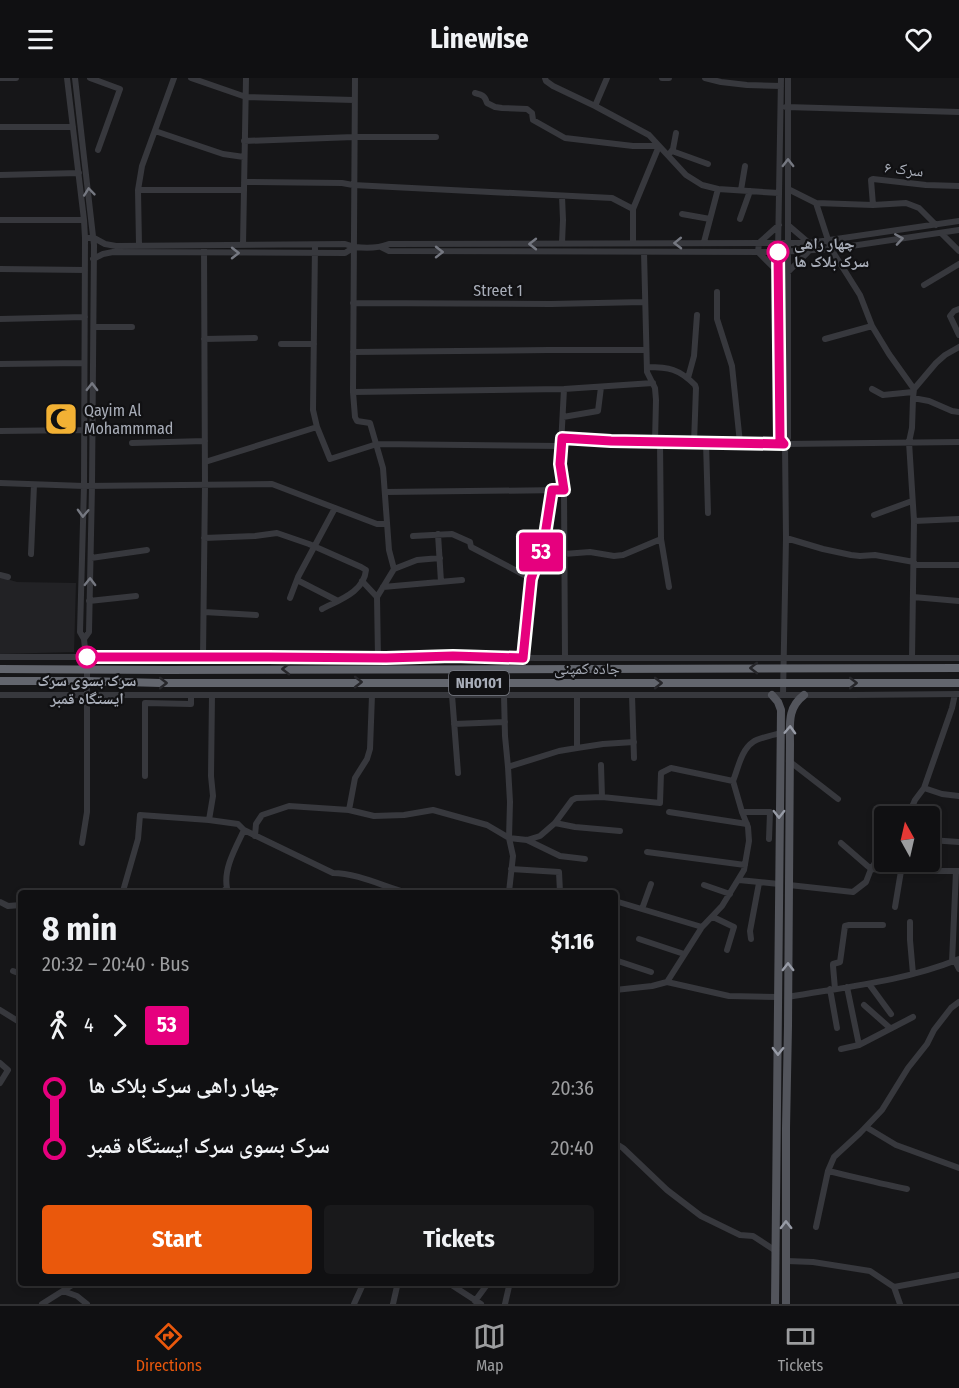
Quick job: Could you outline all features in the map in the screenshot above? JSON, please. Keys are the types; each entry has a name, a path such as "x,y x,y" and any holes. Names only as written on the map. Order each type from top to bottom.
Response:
{"highway":[{"name":"جاده کمپنی","path":"0,669 959,668"},
{"name":"جاده کمپنی","path":"0,681 959,683"},
{"path":"918,683 918,694"}],"main road":[{"path":"772,695 781,710 775,1304"},
{"path":"786,1304 789,761 793,706 804,695"},
{"path":"778,1026 788,1026"}],"street":[{"path":"0,78 16,78"},
{"path":"67,78 85,238 84,486 80,632 84,639 87,668 87,812 82,843"},
{"path":"75,78 94,238 91,558 89,632 84,639"},
{"path":"90,78 120,89 98,150"},
{"path":"139,245 138,190 142,166 174,78"},
{"path":"190,78 246,97 354,100"},
{"path":"243,245 246,78"},
{"path":"355,78 352,392 355,417 357,421 370,423 383,468 387,524 394,569"},
{"path":"545,78 553,87 649,135 659,146 670,153 708,164"},
{"path":"595,106 607,78"},
{"path":"662,78 669,78"},
{"path":"705,78 738,84 781,86"},
{"path":"781,78 785,107 788,189 788,438 784,444 786,538 783,695"},
{"path":"784,444 780,439 778,225 788,78"},
{"path":"475,93 482,94 487,103 495,107 527,109 532,113 533,120 565,138 633,146 659,146"},
{"path":"785,107 959,112"},
{"path":"0,127 73,127"},
{"path":"155,131 224,154 244,158"},
{"path":"670,153 676,133"},
{"path":"244,141 436,137"},
{"path":"633,243 633,209 659,146"},
{"path":"670,153 686,175 702,185 718,189 779,193"},
{"path":"741,190 745,166"},
{"path":"0,175 79,173"},
{"name":"سرک ۶","path":"873,205 871,180 873,179 959,186"},
{"path":"138,190 342,183 612,198 633,209"},
{"path":"704,242 718,189"},
{"path":"788,189 816,203 873,205 906,203 919,208 936,225"},
{"path":"740,219 750,191"},
{"path":"562,196 562,243"},
{"path":"816,203 831,249 860,295 872,327 913,393 912,428 909,442 914,521 912,658"},
{"path":"682,213 710,219"},
{"path":"0,220 84,220"},
{"path":"85,259 94,259 113,252 204,249 243,245 345,244 353,248 381,247 389,244 809,243 959,221"},
{"path":"758,252 759,243 778,225"},
{"path":"788,225 809,243 809,251 788,272"},
{"path":"381,247 389,251 788,252 831,249 959,230"},
{"path":"941,233 959,251"},
{"path":"85,238 94,238 105,244 116,246 139,245 315,254 345,253 353,248"},
{"path":"315,245 313,410 330,459 377,444 561,446"},
{"path":"203,657 204,249"},
{"path":"644,252 646,367 653,383 656,400 661,539 669,587"},
{"path":"758,252 778,272"},
{"path":"924,285 959,264"},
{"path":"0,269 85,270"},
{"path":"717,292 717,319 732,366 740,443"},
{"name":"Street 1","path":"352,303 644,302"},
{"path":"959,309 950,316 959,335"},
{"path":"688,378 694,356 697,315"},
{"path":"0,318 85,317"},
{"path":"94,327 132,327"},
{"path":"825,339 872,327"},
{"path":"204,339 255,338"},
{"path":"281,344 314,344"},
{"path":"913,393 936,363 959,347"},
{"path":"353,352 646,350"},
{"path":"0,364 84,363"},
{"path":"646,367 678,371 696,388 694,443"},
{"path":"352,392 564,389 653,383"},
{"path":"563,417 598,411 601,387"},
{"path":"564,389 560,464 564,490 565,657"},
{"path":"872,389 883,395 913,393 959,412"},
{"path":"205,462 317,426"},
{"path":"0,431 84,430"},
{"path":"562,438 784,444 959,442"},
{"path":"132,443 205,441"},
{"path":"706,442 708,513"},
{"path":"0,483 84,486 272,484 377,524 387,524"},
{"path":"31,554 34,485"},
{"path":"523,658 531,579 543,548 552,490"},
{"path":"385,492 564,490"},
{"path":"874,515 912,501"},
{"path":"290,598 334,508"},
{"path":"914,521 959,519"},
{"path":"204,538 277,533 315,546 366,570 366,575 351,594 322,609"},
{"path":"438,534 441,582"},
{"path":"413,536 452,534 470,542 471,547 531,579"},
{"path":"786,538 850,555 875,555 914,563 959,565"},
{"path":"564,554 590,552 614,556 623,555 661,539"},
{"path":"91,558 147,550"},
{"path":"378,658 376,597 394,569 417,560 440,558"},
{"path":"0,575 8,577"},
{"path":"297,580 338,601"},
{"path":"383,587 462,580"},
{"path":"362,581 376,597"},
{"path":"89,601 136,596"},
{"path":"913,597 959,601"},
{"path":"204,612 256,615"},
{"path":"0,657 959,658"},
{"path":"0,695 957,694 924,788 912,806"},
{"path":"145,776 145,703 191,704 191,695"},
{"path":"209,820 213,796 211,776 212,695"},
{"path":"349,810 355,778 367,759 370,749 372,695"},
{"path":"452,695 458,773"},
{"path":"504,695 510,802 509,838 513,856 509,890"},
{"path":"577,695 577,748"},
{"path":"632,695 634,758"},
{"path":"454,724 505,722"},
{"path":"667,982 702,927 713,917 730,894 745,865 749,842 747,824 741,812 733,781 741,758 752,742 780,733"},
{"path":"508,767 559,751 634,742"},
{"path":"789,761 838,799"},
{"path":"601,765 602,797"},
{"path":"527,840 540,836 555,823 572,800 589,796 660,802 661,773 671,768 733,781"},
{"path":"924,788 942,794 959,796"},
{"path":"255,836 256,824 262,815 289,806 349,810 374,816 404,815 433,810 487,825 509,838 527,840 560,856 585,859"},
{"path":"741,812 770,812 769,839"},
{"path":"669,813 747,824"},
{"path":"123,890 138,839 140,815 238,824 255,836 333,873 354,876 398,890"},
{"path":"555,823 620,831"},
{"path":"224,890 227,888 225,880 227,872 244,830"},
{"path":"940,841 959,842"},
{"path":"841,843 874,869"},
{"path":"647,852 745,865"},
{"path":"789,885 853,892 866,882 874,864"},
{"path":"511,869 559,872 560,890"},
{"path":"940,871 958,871 955,961 959,969"},
{"path":"895,907 901,872"},
{"path":"739,880 779,884"},
{"path":"751,939 750,932 759,883"},
{"path":"642,909 651,884"},
{"path":"704,885 730,894"},
{"path":"0,902 8,906 18,904"},
{"path":"618,902 702,927"},
{"path":"713,917 734,927 727,950"},
{"path":"910,922 913,974"},
{"path":"837,1028 832,989 832,966 840,962 845,926 883,925"},
{"path":"639,939 684,954"},
{"path":"618,961 651,972"},
{"path":"788,997 869,984 955,961"},
{"path":"13,971 18,973"},
{"path":"618,990 667,982 729,996 778,997"},
{"path":"869,984 891,1014"},
{"path":"847,987 859,1045"},
{"path":"816,1227 828,1171 834,1157 882,1110 934,1030 951,1008 959,1002"},
{"path":"864,1005 890,1028"},
{"path":"0,1010 18,1021"},
{"path":"841,1049 859,1045 913,1017"},
{"path":"0,1063 8,1070 0,1083"},
{"path":"866,1127 896,1145 959,1168"},
{"path":"618,1145 667,1190 701,1216 740,1235 753,1236 776,1251"},
{"path":"828,1171 877,1184 908,1189"},
{"path":"786,1261 813,1262 870,1271 894,1287 900,1304"},
{"path":"894,1287 959,1275"},
{"path":"42,1304 71,1286"},
{"path":"354,1304 362,1286"},
{"path":"393,1304 397,1286"},
{"path":"453,1286 478,1302 487,1286"},
{"path":"506,1304 509,1286"},
{"path":"63,1291 77,1296 87,1304"}],"shaded area":[{"path":"0,577 17,582 76,583 74,652 0,654"}],"bus line":[{"name":"53","path":"87,657 386,658 453,656 523,658 531,579 543,548 552,490 564,490 560,464 562,438 784,444 780,439 778,252"}],"place":[{"name":"چهار راهی سرک بلاک ها","path":"778,252"},
{"name":"Qayim Al Mohammmad","path":"61,419"},
{"name":"سرک بسوی سرک ایستگاه قمبر","path":"87,657"}]}
